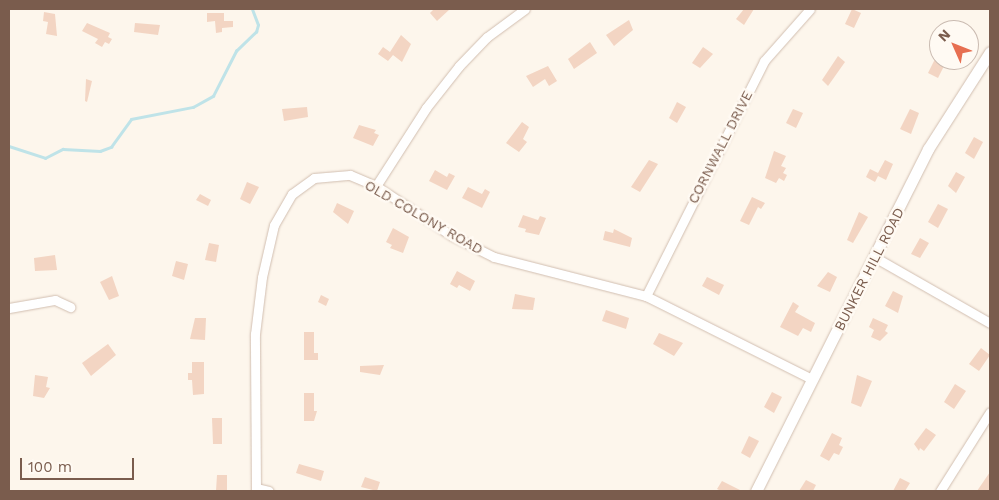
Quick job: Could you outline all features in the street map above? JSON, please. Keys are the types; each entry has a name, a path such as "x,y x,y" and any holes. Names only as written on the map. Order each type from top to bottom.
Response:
{"street":[{"path":"376,186 426,108 460,66 487,37 525,9"},
{"name":"CORNWALL DRIVE","path":"646,296 764,61 810,9"},
{"name":"BUNKER HILL ROAD","path":"756,491 876,258 928,149 990,52"},
{"name":"OLD COLONY ROAD","path":"256,489 255,334 262,277 274,225 292,194 314,178 350,175 376,186 452,236 494,258 646,296 812,379"},
{"path":"876,258 990,323"},
{"path":"9,308 55,300 70,306"},
{"path":"940,491 990,412"},
{"path":"256,489 269,491"}],"building":[{"path":"434,9 450,9 437,21 430,13"},
{"path":"744,9 754,9 744,25 736,19"},
{"path":"852,9 861,13 854,28 845,24"},
{"path":"44,12 55,14 57,36 46,34 48,22 43,21"},
{"path":"207,13 224,13 224,21 233,21 233,27 222,28 222,32 216,33 215,21 207,22"},
{"path":"629,20 633,30 614,46 606,35"},
{"path":"87,23 110,33 108,37 112,39 109,44 105,42 102,47 95,43 98,39 82,31"},
{"path":"135,23 160,25 158,35 134,32"},
{"path":"401,35 411,44 402,62 393,55 388,61 378,54 383,47 390,52"},
{"path":"590,42 597,53 574,69 568,59"},
{"path":"703,47 713,54 700,68 692,63"},
{"path":"838,56 845,62 828,86 822,80"},
{"path":"548,66 557,81 549,86 545,79 533,87 526,76"},
{"path":"930,70 942,70 938,78 928,73"},
{"path":"86,79 92,81 87,102 85,101"},
{"path":"677,102 686,107 677,123 669,118"},
{"path":"307,107 308,117 284,121 282,109"},
{"path":"793,109 803,113 796,128 786,123"},
{"path":"910,109 919,113 911,134 900,129"},
{"path":"522,122 529,127 523,139 527,142 519,152 506,143"},
{"path":"359,125 376,130 374,133 379,135 373,146 353,138"},
{"path":"974,137 983,142 974,159 965,153"},
{"path":"774,151 786,156 781,166 786,168 783,173 787,175 784,181 779,178 776,183 765,178"},
{"path":"649,160 658,164 640,192 631,187"},
{"path":"885,160 893,164 886,180 878,176 875,182 866,177 870,169 878,173"},
{"path":"435,170 447,177 449,173 455,176 447,190 429,181"},
{"path":"956,172 965,177 956,193 948,186"},
{"path":"247,182 259,187 250,204 240,199"},
{"path":"468,187 482,194 485,189 490,192 482,208 462,198"},
{"path":"200,194 211,200 208,206 196,200"},
{"path":"752,197 765,203 761,209 758,207 749,225 740,221"},
{"path":"337,203 354,211 348,224 333,212"},
{"path":"938,204 948,209 938,228 928,222"},
{"path":"859,212 868,217 853,243 847,240"},
{"path":"523,215 538,220 540,216 546,218 539,235 525,232 526,229 518,227"},
{"path":"393,228 409,237 403,253 390,248 392,245 386,242"},
{"path":"614,229 632,238 630,247 603,240 605,231 613,233"},
{"path":"920,238 929,243 920,258 911,254"},
{"path":"209,243 219,245 216,262 205,260"},
{"path":"55,255 57,270 35,271 34,258"},
{"path":"176,261 188,264 184,280 172,276"},
{"path":"457,271 475,281 470,291 459,285 457,288 450,284"},
{"path":"828,272 837,277 830,292 817,286"},
{"path":"112,276 119,296 109,300 100,282"},
{"path":"707,277 724,285 719,295 702,286"},
{"path":"893,291 903,296 898,313 885,306"},
{"path":"515,294 535,298 533,310 512,309"},
{"path":"321,295 329,299 326,306 318,302"},
{"path":"793,302 799,306 795,312 815,323 811,332 803,328 798,336 780,327"},
{"path":"606,310 629,318 626,329 602,321"},
{"path":"195,318 206,318 205,340 190,339"},
{"path":"873,318 888,325 885,331 888,333 880,341 871,337 874,330 869,327"},
{"path":"304,332 314,332 314,353 318,353 318,360 304,360"},
{"path":"659,333 683,343 674,356 653,344"},
{"path":"108,344 116,355 91,376 82,363"},
{"path":"981,348 990,355 979,371 969,364"},
{"path":"192,362 204,362 204,394 193,395 192,380 188,380 188,373 192,373"},
{"path":"384,365 380,375 360,372 360,366"},
{"path":"35,375 48,377 46,387 50,388 44,398 33,396"},
{"path":"857,375 872,381 861,407 851,403"},
{"path":"955,384 966,391 954,409 944,402"},
{"path":"772,392 782,397 774,413 764,407"},
{"path":"304,393 314,393 314,411 317,411 314,421 304,421"},
{"path":"212,418 222,418 222,444 213,444"},
{"path":"926,428 936,435 924,451 920,448 919,451 914,444"},
{"path":"832,433 842,438 839,445 843,447 839,455 834,453 829,461 820,456"},
{"path":"749,436 759,441 750,458 741,453"},
{"path":"299,464 324,471 321,481 296,473"},
{"path":"990,472 990,491 977,491"},
{"path":"217,475 227,475 227,491 216,491"},
{"path":"365,477 380,482 377,491 361,487"},
{"path":"900,478 910,483 905,491 893,491"},
{"path":"806,480 816,485 813,491 799,491"},
{"path":"722,481 742,491 721,491 717,489"}],"waterway":[{"path":"9,146 45,158 63,149 100,151 111,147 131,119 193,107 213,96 236,51 256,32 258,25 252,9"}]}
